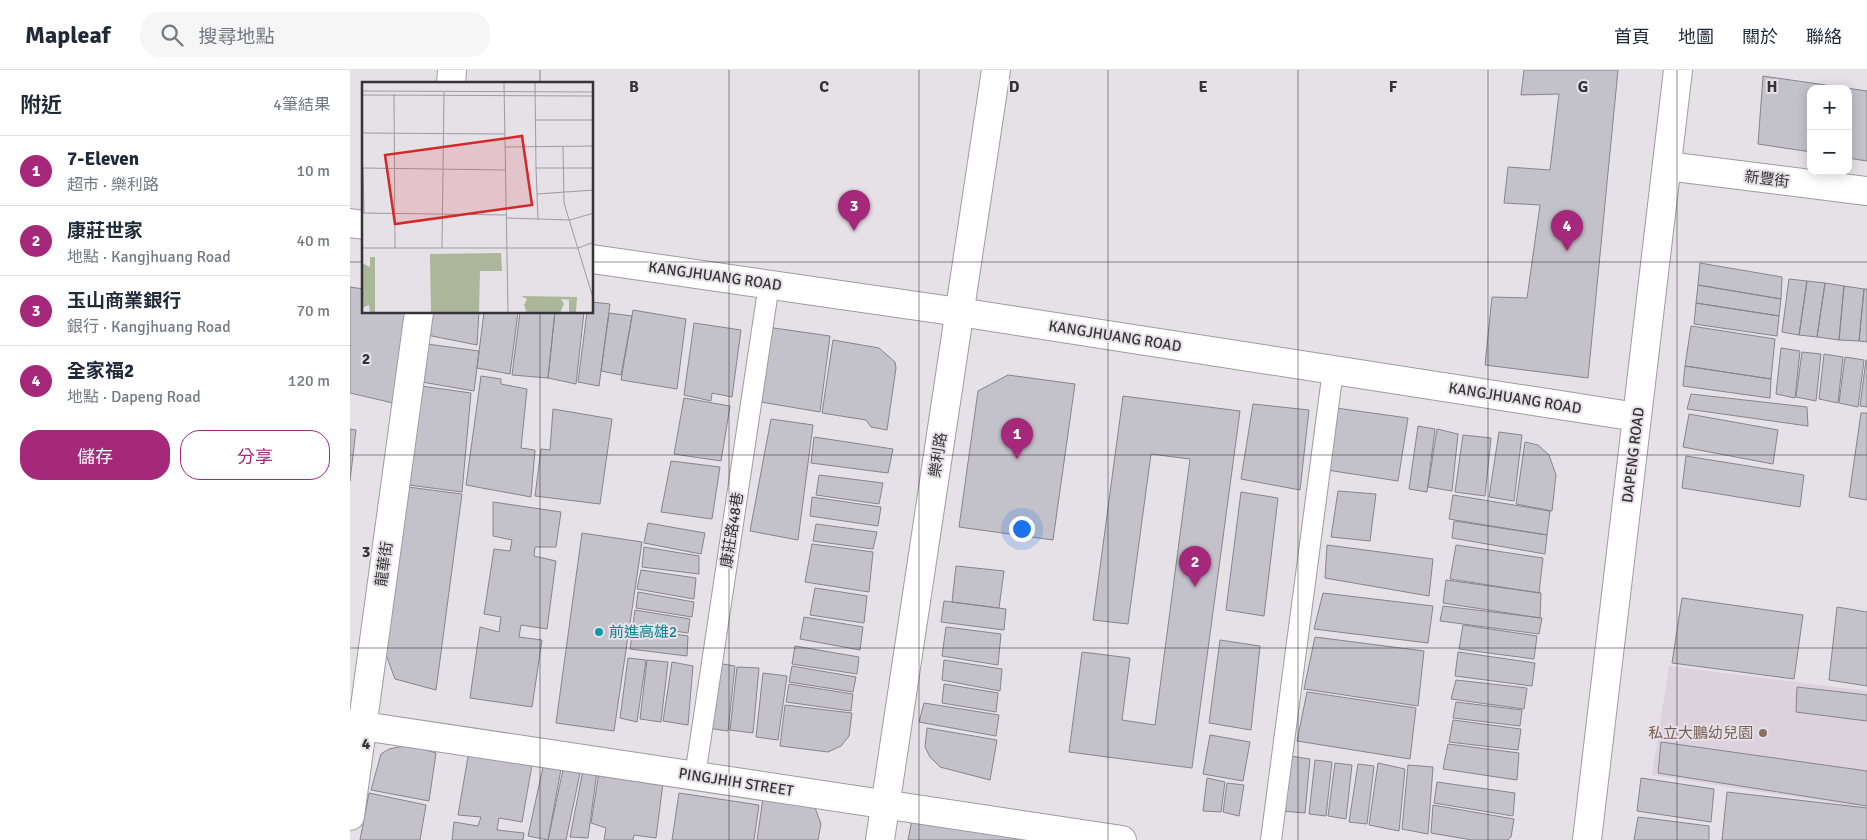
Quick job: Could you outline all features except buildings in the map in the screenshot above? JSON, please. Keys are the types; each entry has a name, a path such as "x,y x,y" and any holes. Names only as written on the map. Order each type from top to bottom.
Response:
{"street":[{"name":"樂利路","path":"880,840 996,70"},
{"name":"DAPENG ROAD","path":"1588,840 1678,70"},
{"name":"新豐街","path":"1667,166 1867,191"},
{"name":"KANGJHUANG ROAD","path":"594,259 960,312 1638,417"},
{"name":"龍華街","path":"350,816 356,725 419,314"},
{"name":"PINGJHIH STREET","path":"356,725 1122,840"}],"lane":[{"name":"康莊路48巷","path":"694,776 769,284"},
{"path":"1271,840 1333,370"}],"shaded area":[{"name":"私立大鵬幼兒園","path":"1669,666 1867,691 1867,808 1652,775"}],"place":[{"name":"玉山商業銀行","path":"854,231"},
{"name":"全家福2","path":"1567,251"},
{"name":"7-Eleven","path":"1017,459"},
{"name":"康莊世家","path":"1195,587"},
{"name":"前進高雄2","path":"599,632"},
{"name":"私立大鵬幼兒園","path":"1763,733"}]}
